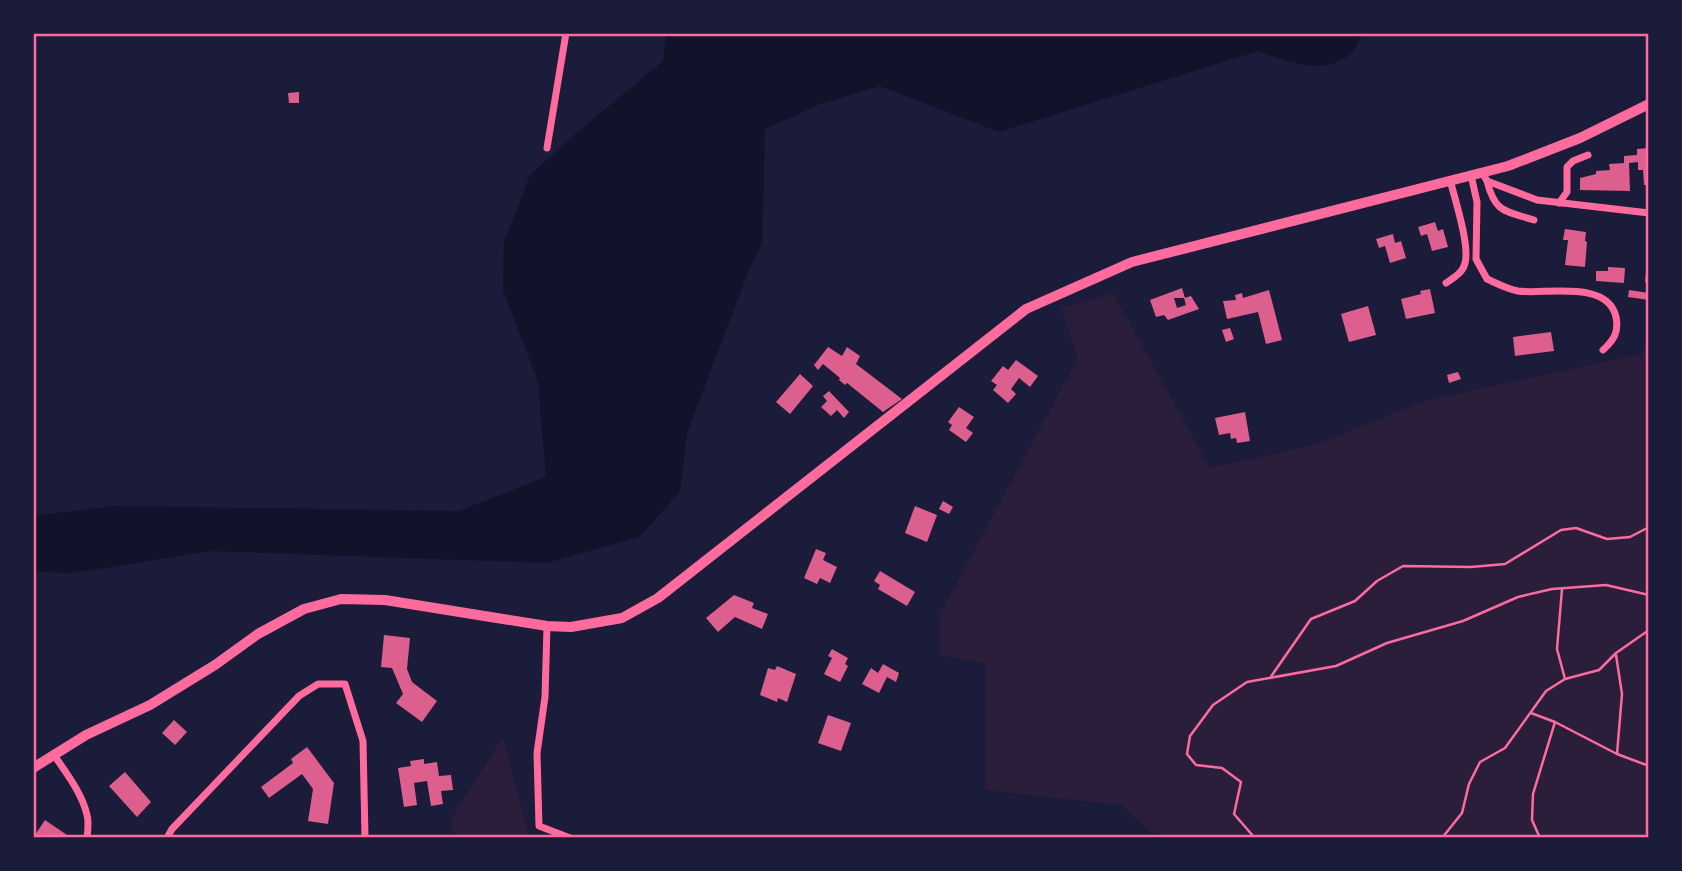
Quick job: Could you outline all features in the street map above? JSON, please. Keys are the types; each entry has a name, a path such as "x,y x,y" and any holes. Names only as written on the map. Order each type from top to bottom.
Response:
{"street":[{"path":"547,148 566,33"},
{"path":"1485,177 1580,138 1649,104"},
{"path":"1559,203 1567,192 1567,167 1573,161 1588,155"},
{"path":"1471,175 1478,202 1476,259 1487,279 1517,291 1588,293 1602,298 1615,309 1618,324 1615,340 1603,350"},
{"path":"33,768 86,735 150,705 215,665 258,634 304,609 341,599 385,600 547,626 572,627 622,618 658,598 1026,309 1132,262 1471,175 1485,177 1537,201 1649,213"},
{"path":"1485,177 1497,206 1534,220"},
{"path":"1446,283 1461,271 1466,262 1464,238 1450,180"},
{"path":"547,626 545,697 537,753 539,825 570,838"},
{"path":"167,838 172,829 299,696 318,684 345,684 363,741 365,838"},
{"path":"54,755 84,805 88,817 87,838"}],"path":[{"path":"1270,678 1311,619 1355,601 1377,581 1403,566 1471,567 1504,564 1561,530 1576,528 1607,539 1630,537 1649,527"},
{"path":"1254,837 1234,814 1241,782 1222,768 1196,765 1187,754 1190,736 1213,705 1247,682 1336,666 1387,643 1463,621 1518,597 1606,585 1649,595"},
{"path":"1562,589 1557,649 1564,679"},
{"path":"1442,838 1462,813 1469,784 1480,762 1505,748 1546,691 1564,679 1599,670 1616,653 1649,630"},
{"path":"1616,653 1622,694 1617,754"},
{"path":"1531,713 1555,722 1617,754 1649,766"},
{"path":"1540,838 1532,820 1533,794 1555,722"}],"shaded area":[{"path":"666,33 1363,33 1350,54 1326,65 1303,65 1258,51 999,132 880,86 820,104 765,129 762,243 747,275 687,433 680,492 639,537 547,563 212,551 72,573 33,572 33,516 114,506 459,511 546,477 538,381 503,290 504,242 530,175 663,61"},
{"path":"1113,293 1210,468 1318,444 1424,401 1642,354 1649,340 1649,838 1170,838 1150,832 1122,805 985,790 985,663 940,655 940,614 1078,358 1061,308"},
{"path":"503,737 529,838 457,838 450,821"}],"building":[{"path":"299,92 299,103 289,103 288,93"},
{"path":"1649,148 1649,185 1644,185 1643,170 1638,170 1638,162 1629,163 1630,191 1580,190 1580,178 1596,174 1596,171 1610,170 1609,164 1624,163 1624,156 1637,155 1637,149"},
{"path":"1435,222 1438,231 1443,229 1448,247 1432,251 1427,234 1421,236 1418,227"},
{"path":"1565,229 1586,232 1585,267 1565,265 1568,240 1563,240"},
{"path":"1393,234 1395,243 1401,241 1406,258 1390,263 1385,246 1379,248 1376,239"},
{"path":"1647,262 1649,282 1645,282"},
{"path":"1608,267 1625,268 1624,283 1596,281 1596,271 1608,271"},
{"path":"1182,288 1185,298 1191,296 1199,309 1168,320 1164,315 1156,317 1150,300","holes":["1174,298 1184,298 1186,305 1177,308"]},
{"path":"1430,289 1435,313 1406,319 1401,299"},
{"path":"1269,290 1282,340 1266,344 1258,312 1227,319 1223,301 1236,300 1235,295 1242,293 1243,298"},
{"path":"1629,290 1649,293 1649,300 1628,297"},
{"path":"1368,306 1376,335 1349,342 1341,314"},
{"path":"1230,328 1234,339 1226,342 1222,330"},
{"path":"1551,332 1554,351 1515,356 1513,337"},
{"path":"828,347 842,356 847,347 860,356 856,364 902,399 883,412 847,383 845,385 823,364 818,370 814,365"},
{"path":"1016,360 1038,376 1030,387 1019,378 1011,389 1016,394 1008,403 993,390 997,385 991,381 1003,366 1008,370"},
{"path":"1458,372 1461,379 1449,383 1447,375"},
{"path":"800,374 813,386 790,414 776,402"},
{"path":"829,391 849,412 844,418 837,410 831,416 821,407 827,401 823,396"},
{"path":"959,407 974,417 966,428 973,433 966,442 949,430 952,425 948,422"},
{"path":"1245,412 1250,441 1237,443 1236,438 1231,439 1230,433 1219,435 1215,418"},
{"path":"943,501 953,507 949,514 939,509"},
{"path":"915,506 937,515 927,542 905,533"},
{"path":"816,549 826,553 823,560 837,567 830,583 820,578 817,584 804,578"},
{"path":"880,571 915,592 907,606 878,589 880,585 874,581"},
{"path":"734,595 754,603 752,608 768,614 762,629 735,617 718,632 706,618"},
{"path":"384,635 410,638 407,669 412,682 437,701 422,722 396,703 403,694 392,668 381,667"},
{"path":"832,649 848,658 845,664 848,666 840,682 824,674 832,658 828,656"},
{"path":"883,664 899,673 896,682 887,677 879,693 862,684 871,668 878,673"},
{"path":"777,666 796,674 787,702 778,698 777,702 760,695 768,668 775,670"},
{"path":"828,715 851,723 841,751 818,743"},
{"path":"174,720 187,732 175,745 162,733"},
{"path":"307,747 334,783 328,824 308,821 313,789 302,774 269,798 261,787 293,763 291,759"},
{"path":"424,759 424,764 437,762 439,776 451,775 453,790 441,791 443,804 431,806 427,781 414,783 417,805 404,807 398,768 411,766 410,761"},
{"path":"125,772 151,802 137,817 109,786"},
{"path":"45,820 67,835 65,838 33,838"}]}
